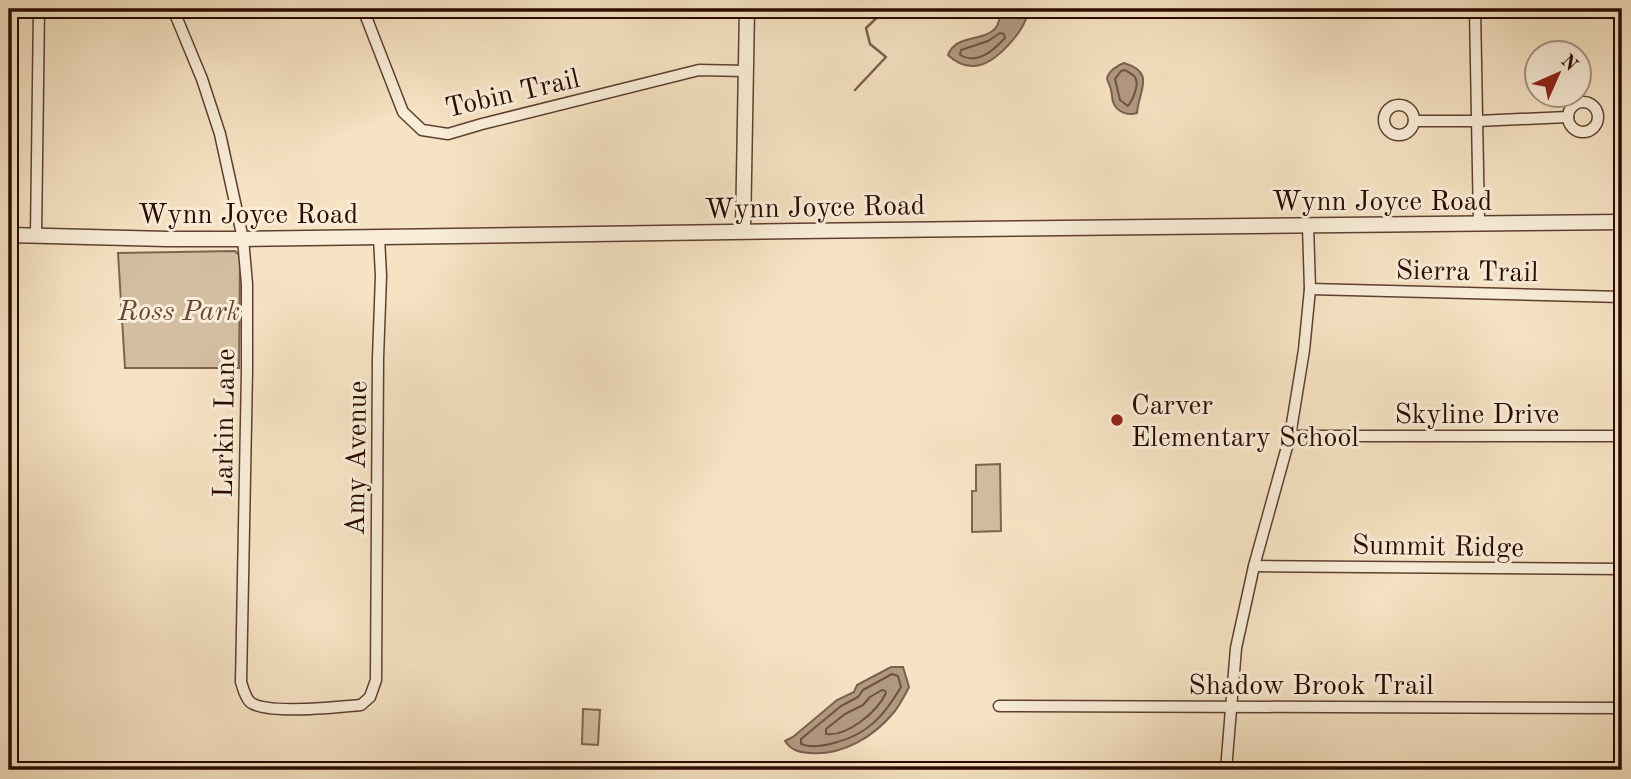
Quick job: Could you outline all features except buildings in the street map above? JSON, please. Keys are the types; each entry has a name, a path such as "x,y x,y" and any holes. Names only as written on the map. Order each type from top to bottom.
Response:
{"street":[{"path":"36,235 39,9"},
{"name":"Larkin Lane","path":"173,9 202,79 220,134 243,239 247,284 247,371 241,682"},
{"name":"Tobin Trail","path":"363,9 403,112 422,130 448,134 699,70 746,71"},
{"path":"743,231 747,9"},
{"path":"1475,9 1479,224"},
{"path":"1414,121 1568,117"},
{"name":"Wynn Joyce Road","path":"9,235 243,239 1622,222"},
{"path":"1226,770 1236,649 1254,566 1290,436 1304,350 1310,289 1308,225"},
{"name":"Amy Avenue","path":"241,682 251,702 270,709 361,705 370,696 376,680 381,276 379,237"},
{"name":"Sierra Trail","path":"1310,289 1622,297"},
{"name":"Skyline Drive","path":"1290,436 1622,436"},
{"name":"Summit Ridge","path":"1254,566 1622,569"},
{"name":"Shadow Brook Trail","path":"999,706 1622,708"}],"green space":[{"name":"Ross Park","path":"235,251 240,256 239,368 125,368 118,253"},
{"path":"1000,464 1001,531 972,532 972,491 976,491 976,465"},
{"path":"583,709 600,710 598,745 582,744"}],"water":[{"path":"1003,9 1026,9 1028,12 1015,38 999,54 974,66 959,63 948,55 957,44 992,31 997,26"},
{"path":"1124,63 1134,67 1143,77 1137,113 1133,114 1117,108 1107,79 1111,71"},
{"path":"891,667 903,667 909,687 895,711 867,737 845,748 821,753 798,751 785,741 837,700 854,692 857,685"}],"waterway":[{"path":"855,90 886,57 870,44 866,28 886,9"},
{"path":"922,9 932,9"}],"place":[{"name":"Carver Elementary School","path":"1117,420"}]}
